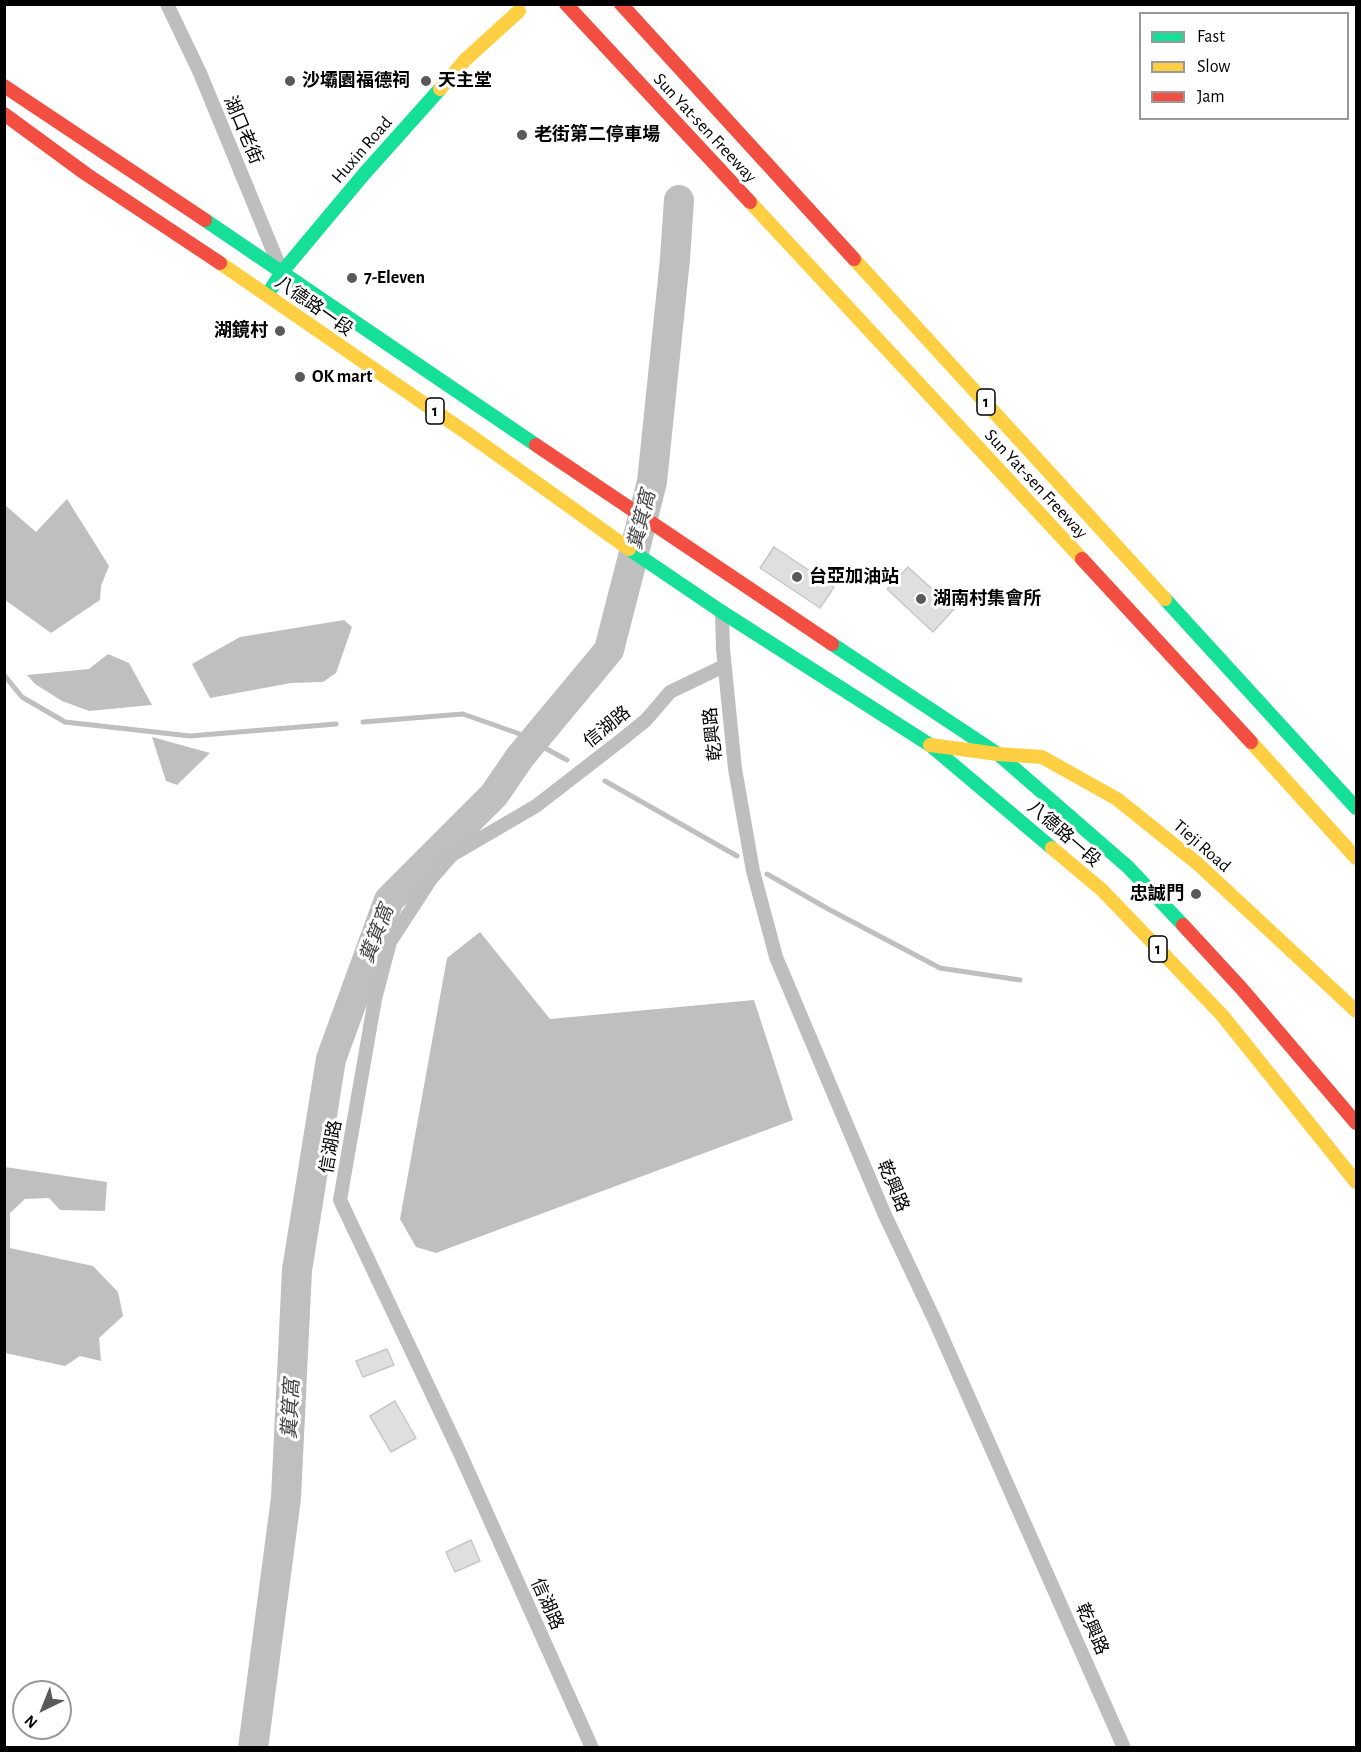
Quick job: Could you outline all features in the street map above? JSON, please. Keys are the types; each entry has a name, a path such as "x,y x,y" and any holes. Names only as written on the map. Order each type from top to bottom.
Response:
{"main road":[{"name":"Sun Yat-sen Freeway","path":"566,4 1298,792 1356,858"},
{"name":"Sun Yat-sen Freeway","path":"621,4 1353,804"},
{"name":"Huxin Road","path":"267,296 282,272 364,174 465,60 519,11"},
{"name":"八德路一段","path":"4,86 694,553 998,754 1128,867 1242,989 1356,1123"},
{"name":"八德路一段","path":"4,114 86,174 474,438 600,530 722,612 930,745 1101,890 1221,1016 1356,1182"},
{"name":"Tieji Road","path":"930,745 1042,758 1117,798 1198,864 1356,1011"}],"street":[{"name":"湖口老街","path":"167,4 200,73 282,272"},
{"name":"乾興路","path":"722,612 724,666 735,769 753,871 776,957 884,1213 935,1321 1124,1748"},
{"name":"信湖路","path":"592,1748 455,1441 340,1200 375,999 390,942 431,879 452,855 536,806 621,741 646,720 670,692 724,666"}],"shaded area":[{"path":"67,499 109,566 101,586 100,600 51,633 5,600 5,505 36,532"},
{"path":"344,620 352,627 336,673 323,682 291,683 210,698 192,664 240,637"},
{"path":"108,654 129,663 152,705 89,711 62,701 35,684 27,675 89,669"},
{"path":"152,737 210,753 177,785 166,781"},
{"path":"480,932 550,1019 754,1000 793,1120 436,1253 416,1247 400,1219 447,958"},
{"path":"5,1167 107,1182 105,1211 60,1210 49,1198 25,1199 10,1213 10,1248 93,1266 118,1292 123,1316 99,1338 101,1361 80,1356 65,1366 5,1353"}],"building":[{"name":"台亞加油站","path":"774,547 834,587 820,608 760,568"},
{"name":"湖南村集會所","path":"908,567 954,609 933,632 887,589"},
{"path":"387,1349 394,1365 363,1377 356,1361"},
{"path":"395,1401 416,1438 391,1452 370,1416"},
{"path":"471,1540 480,1561 455,1572 446,1552"}],"waterway":[{"name":"糞箕窩","path":"253,1748 286,1498 297,1270 331,1059 389,900 494,795 520,757 609,650 652,482 679,200"},
{"path":"4,675 22,697 65,722 190,736 336,724"},
{"path":"363,722 463,714 517,733 567,760"},
{"path":"605,781 737,856"},
{"path":"767,874 940,968 1020,980"}],"traffic: fast":[{"path":"267,295 282,272 364,174 440,89"},
{"path":"205,220 536,445"},
{"path":"629,549 722,612 930,745 1052,848"},
{"path":"1165,599 1356,808"},
{"path":"832,644 998,754 1128,867 1183,925"}],"traffic: slow":[{"path":"440,89 465,60 519,11"},
{"path":"750,202 1082,559"},
{"path":"854,259 1165,599"},
{"path":"220,263 474,438 629,549"},
{"path":"1251,742 1356,858"},
{"path":"930,745 1042,757 1117,799 1198,864 1356,1011"},
{"path":"1052,848 1102,890 1222,1015 1356,1182"}],"traffic: jam":[{"path":"566,4 750,202"},
{"path":"621,4 854,259"},
{"path":"4,86 205,220"},
{"path":"4,114 86,174 220,263"},
{"path":"536,445 832,644"},
{"path":"1082,559 1251,742"},
{"path":"1183,925 1242,989 1356,1123"}],"place":[{"name":"沙壩園福德祠","path":"290,81"},
{"name":"天主堂","path":"426,81"},
{"name":"老街第二停車場","path":"522,135"},
{"name":"7-Eleven","path":"352,278"},
{"name":"湖鏡村","path":"280,331"},
{"name":"OK mart","path":"300,377"},
{"name":"台亞加油站","path":"797,577"},
{"name":"湖南村集會所","path":"921,599"},
{"name":"忠誠門","path":"1196,894"}]}
